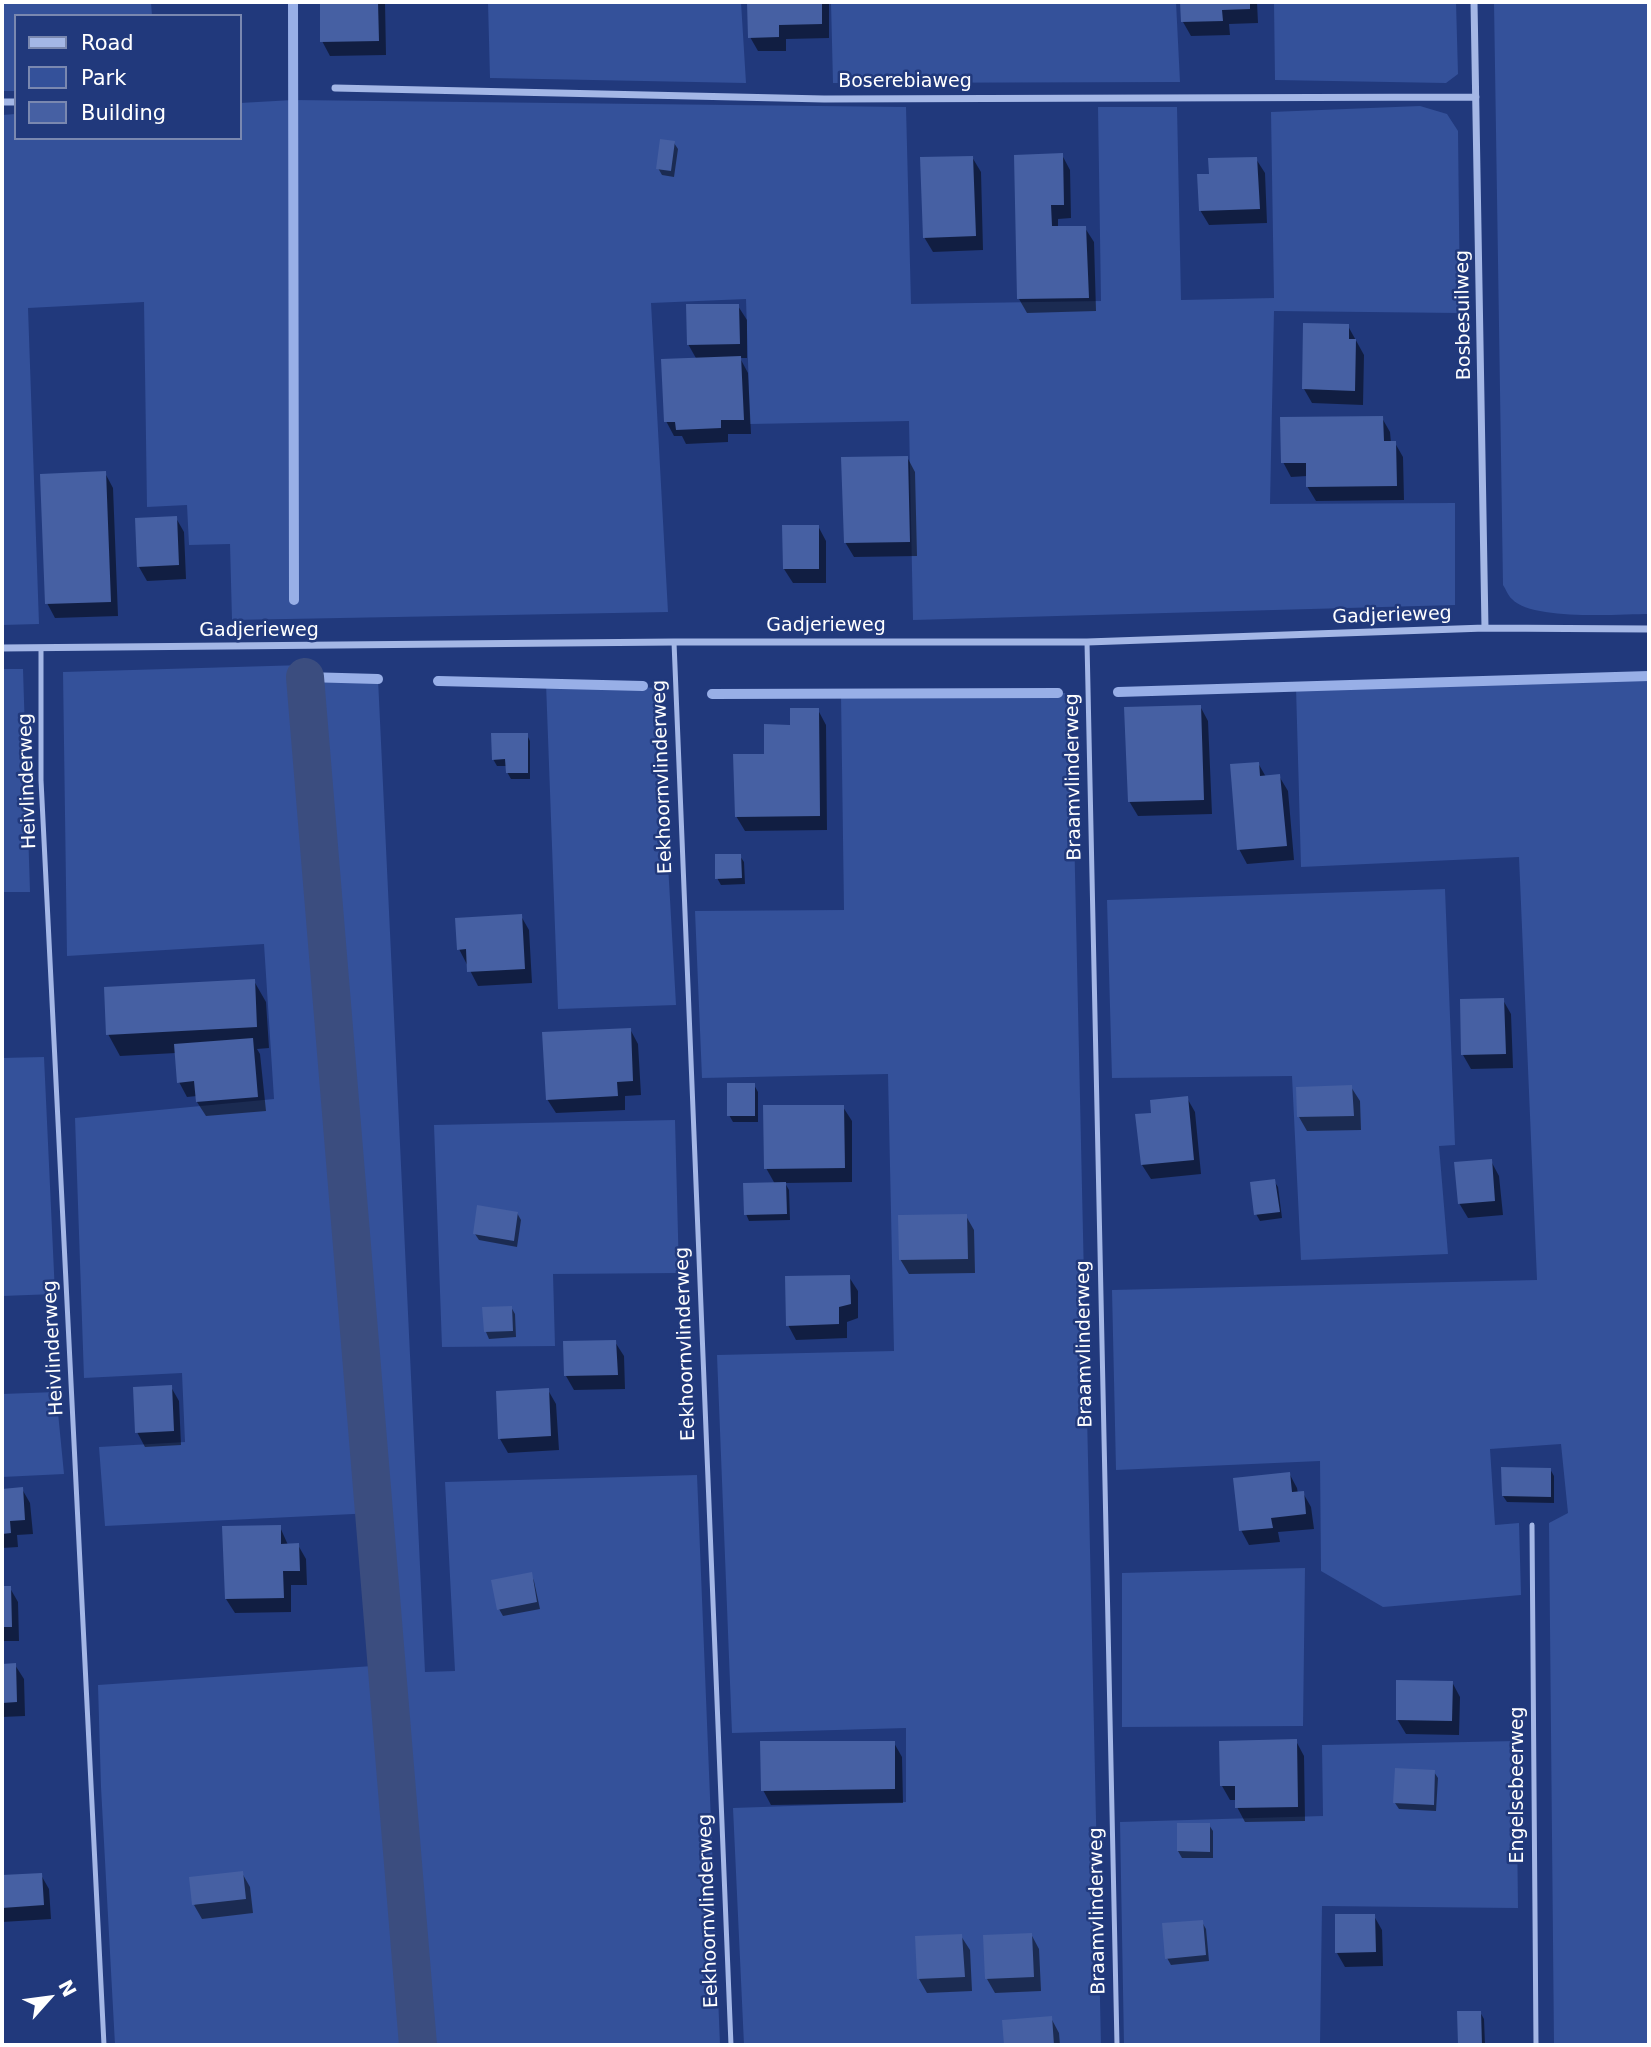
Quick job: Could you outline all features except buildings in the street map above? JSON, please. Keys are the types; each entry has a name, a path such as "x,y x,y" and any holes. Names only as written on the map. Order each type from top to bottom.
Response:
{"street":[{"name":"Bosbesuilweg","path":"1474,2 1485,628"},
{"name":"Boserebiaweg","path":"335,88 824,99 1476,97"},
{"name":"Gadjerieweg","path":"2,648 674,642 1087,642 1485,628 1649,629"}],"lane":[{"name":"Eekhoornvlinderweg","path":"674,642 731,2045"},
{"name":"Braamvlinderweg","path":"1087,642 1117,2045"},
{"name":"Heivlinderweg","path":"41,649 41,780 104,2045"},
{"name":"Engelsebeerweg","path":"1532,1525 1536,2045"}],"green space":[{"path":"2,2 151,2 152,14 14,14 14,91 2,91"},
{"path":"488,2 741,2 746,83 490,78"},
{"path":"831,2 1176,2 1180,82 833,83"},
{"path":"1274,2 1456,2 1458,74 1446,83 1275,80"},
{"path":"1494,2 1649,2 1649,614 1577,615 1538,611 1522,606 1512,599 1503,585"},
{"path":"293,100 906,107 911,304 1101,301 1098,107 1177,107 1181,300 1274,298 1271,112 1420,106 1447,114 1458,131 1460,313 1274,311 1270,504 1455,503 1455,605 913,620 909,421 750,424 746,299 651,303 668,612 232,620 230,544 189,545 187,505 147,507 144,302 28,308 39,624 2,625 2,115 14,114 14,140 242,140 242,103"},
{"path":"304,665 306,677 378,679 425,1672 455,1671 445,1482 697,1475 720,2045 115,2045 98,1685 387,1665 374,1513 105,1526 99,1447 185,1442 182,1373 84,1378 75,1118 274,1099 264,944 67,956 63,672"},
{"path":"2,669 23,669 30,892 2,892"},
{"path":"1649,676 1649,2045 1554,2045 1549,1523 1568,1513 1561,1444 1490,1449 1495,1525 1519,1523 1521,1595 1383,1607 1321,1571 1320,1461 1116,1470 1112,1290 1537,1280 1519,857 1301,867 1296,687"},
{"path":"546,683 658,688 676,1005 558,1009"},
{"path":"1071,693 1101,2045 744,2045 733,1808 906,1802 906,1728 732,1733 717,1355 894,1351 888,1074 702,1078 695,911 844,910 841,694"},
{"path":"1445,889 1455,1145 1439,1146 1448,1254 1301,1260 1292,1076 1112,1078 1107,900"},
{"path":"44,1057 55,1294 2,1296 2,1058"},
{"path":"675,1120 679,1273 553,1274 555,1346 442,1347 434,1125"},
{"path":"56,1392 64,1474 2,1477 2,1394"},
{"path":"1305,1568 1303,1726 1122,1727 1122,1573"},
{"path":"1516,1741 1518,1908 1322,1906 1320,2045 1124,2045 1120,1822 1323,1816 1322,1745"}],"waterway":[{"path":"293,2 294,600"},
{"path":"1118,692 1649,676"},
{"path":"305,677 378,679"},
{"path":"305,677 418,2045"},
{"path":"438,681 643,686"},
{"path":"712,694 1058,693"}]}
